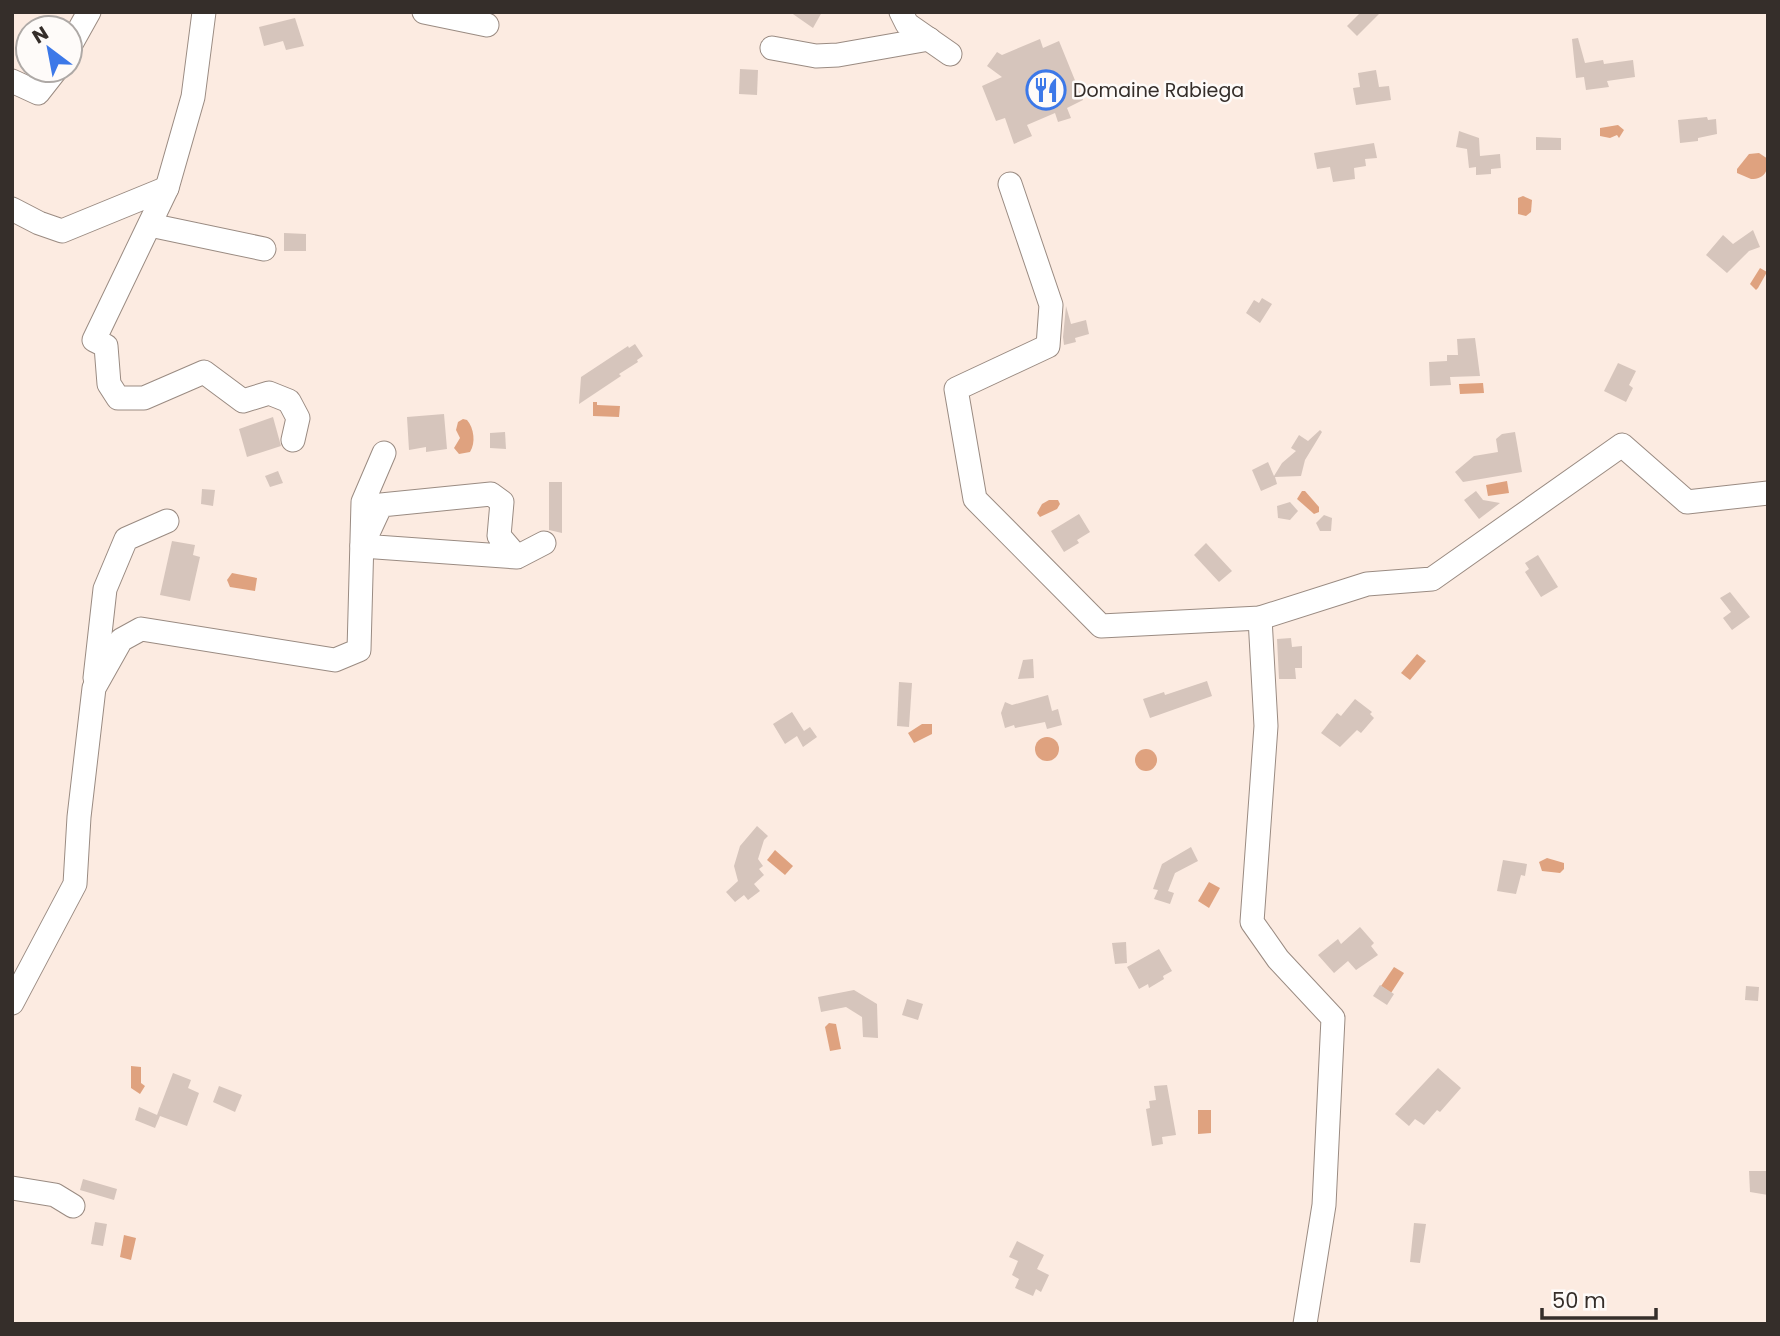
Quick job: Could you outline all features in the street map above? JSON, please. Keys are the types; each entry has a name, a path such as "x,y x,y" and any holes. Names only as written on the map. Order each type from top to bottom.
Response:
{"street":[{"path":"204,12 193,97 167,188 94,340 106,346 109,384 118,398 145,398 204,372 243,401 269,393 289,401 298,418 293,440"},
{"path":"425,12 487,25"},
{"path":"901,12 907,24 950,54"},
{"path":"772,48 816,56 838,55 929,39"},
{"path":"18,84 38,93 45,84"},
{"path":"1010,184 1051,305 1048,346 956,388 975,499 1101,626 1260,618 1367,583 1432,579 1622,445 1687,502 1768,493"},
{"path":"12,209 62,231 167,188"},
{"path":"150,225 264,249"},
{"path":"94,688 121,640 141,629 335,660 359,650 363,502 384,453"},
{"path":"362,546 381,505 491,494 502,502 499,536 517,557"},
{"path":"14,996 75,884 79,817 105,589 126,539 167,521"},
{"path":"362,546 517,557 544,543"},
{"path":"1260,618 1266,726 1252,922 1278,959 1333,1018 1324,1205 1305,1324"},
{"path":"12,1188 55,1195 73,1206"}],"shaded area":[{"path":"1618,125 1624,130 1619,138 1617,135 1610,138 1600,136 1600,128"},
{"path":"1759,153 1768,159 1763,176 1751,179 1737,173 1737,169 1749,154"},
{"path":"1523,196 1532,200 1531,212 1526,216 1518,214 1518,198"},
{"path":"1760,268 1767,272 1756,290 1750,284"},
{"path":"1483,383 1484,393 1460,394 1459,384"},
{"path":"593,402 597,402 597,405 620,406 619,417 593,416"},
{"path":"467,420 471,427 473,444 470,452 459,454 454,448 460,438 456,430 458,422"},
{"path":"1507,481 1509,493 1488,496 1486,485"},
{"path":"1302,491 1319,507 1319,512 1314,514 1297,499"},
{"path":"1049,500 1058,500 1060,504 1057,509 1040,517 1037,513 1042,504"},
{"path":"232,573 257,578 255,591 230,587 227,580"},
{"path":"1417,654 1426,661 1410,680 1401,673"},
{"path":"922,724 932,724 932,734 914,743 908,733"},
{"path":"1047,737 1055,741 1059,749 1055,757 1047,761 1039,757 1035,749 1039,741"},
{"path":"1146,749 1154,752 1157,760 1154,768 1146,771 1138,768 1135,760 1138,752"},
{"path":"775,850 793,866 785,875 767,860"},
{"path":"1547,858 1564,863 1564,869 1560,873 1542,871 1539,862"},
{"path":"1209,882 1220,888 1209,908 1198,901"},
{"path":"1394,967 1404,973 1391,993 1381,986"},
{"path":"829,1023 836,1024 841,1049 830,1051 825,1027"},
{"path":"131,1066 141,1067 141,1083 145,1086 140,1094 131,1088"},
{"path":"1198,1110 1211,1110 1211,1133 1198,1134"},
{"path":"124,1235 136,1238 131,1260 120,1257"}],"building":[{"path":"790,12 822,12 813,28"},
{"path":"1361,12 1381,12 1357,36 1347,26"},
{"path":"295,18 304,46 286,50 283,41 264,46 259,27"},
{"path":"1578,38 1585,63 1603,60 1604,64 1633,60 1635,77 1607,81 1609,87 1586,90 1584,77 1576,78 1572,39"},
{"name":"Domaine Rabiega","path":"1040,39 1043,48 1059,41 1083,100 1067,108 1071,118 1058,122 1055,113 1027,125 1032,136 1014,144 1005,118 996,121 982,86 1002,77 987,66 997,52 1002,55"},
{"path":"740,69 758,70 757,95 739,94"},
{"path":"1376,70 1379,87 1389,86 1391,100 1356,105 1353,88 1360,87 1358,73"},
{"path":"1707,117 1708,120 1716,119 1717,134 1698,138 1698,141 1680,143 1678,120"},
{"path":"1459,131 1479,138 1480,156 1500,154 1501,168 1491,169 1491,174 1476,175 1476,167 1469,168 1467,149 1456,147"},
{"path":"1536,137 1561,138 1561,150 1536,150"},
{"path":"1374,143 1377,158 1365,159 1366,166 1354,168 1355,179 1333,182 1330,167 1317,169 1314,153"},
{"path":"1753,230 1760,247 1749,251 1727,273 1706,255 1723,235 1733,244"},
{"path":"284,233 306,234 306,251 284,251"},
{"path":"1262,298 1272,304 1260,323 1246,313 1254,300 1259,303"},
{"path":"1066,306 1071,324 1086,320 1089,334 1064,345 1063,337"},
{"path":"1475,338 1480,376 1450,377 1451,385 1430,386 1429,362 1447,361 1447,355 1458,355 1457,339"},
{"path":"635,344 643,356 638,362 579,404 581,377"},
{"path":"1618,363 1636,371 1629,385 1633,388 1626,402 1604,391"},
{"path":"444,414 447,449 426,452 426,447 409,450 407,417"},
{"path":"273,417 281,446 247,457 239,429"},
{"path":"1320,430 1322,432 1305,460 1301,476 1275,477 1277,484 1261,491 1252,470 1268,462 1274,476 1282,463 1296,451 1291,448 1299,435 1308,441"},
{"path":"505,432 506,449 490,448 490,433"},
{"path":"1515,432 1522,472 1463,482 1455,472 1474,456 1498,452 1496,439 1502,434"},
{"path":"278,471 283,483 270,487 265,476"},
{"path":"549,482 562,482 562,533 549,530"},
{"path":"202,489 215,490 213,506 201,504"},
{"path":"1476,491 1483,500 1500,503 1479,519 1464,500"},
{"path":"1290,502 1298,511 1290,520 1278,518 1277,506"},
{"path":"1079,514 1090,532 1064,552 1051,531"},
{"path":"1324,515 1332,518 1331,531 1320,531 1316,523"},
{"path":"172,541 195,545 193,555 200,557 190,601 160,595"},
{"path":"1206,543 1232,571 1219,582 1194,555"},
{"path":"1538,555 1558,587 1541,597 1525,572 1529,569 1525,563"},
{"path":"1730,592 1750,617 1732,630 1723,618 1731,612 1720,598"},
{"path":"1291,638 1292,647 1302,646 1302,668 1295,668 1296,679 1279,679 1277,639"},
{"path":"1033,659 1034,678 1018,679 1023,660"},
{"path":"1207,681 1212,696 1150,718 1143,699 1164,692 1165,695"},
{"path":"899,682 912,683 909,727 897,726"},
{"path":"1048,695 1052,711 1058,709 1062,725 1047,729 1045,722 1005,728 1001,713 1005,702 1012,705"},
{"path":"1355,699 1372,712 1370,714 1374,718 1361,733 1357,730 1340,747 1321,733 1337,713 1341,716"},
{"path":"792,712 804,731 810,727 817,737 803,747 797,736 785,744 773,724"},
{"path":"757,826 768,836 758,859 763,866 759,869 764,875 754,884 760,891 748,900 744,895 735,902 726,892 738,881 734,866 740,846"},
{"path":"1191,847 1198,861 1175,873 1168,891 1174,893 1170,904 1154,899 1158,890 1153,889 1162,864"},
{"path":"1503,860 1527,864 1525,876 1521,875 1516,894 1497,891"},
{"path":"1360,927 1374,943 1371,946 1378,955 1356,970 1348,961 1334,973 1318,955 1338,939 1341,944"},
{"path":"1126,942 1127,963 1115,964 1112,943"},
{"path":"1159,949 1172,971 1149,988 1148,984 1139,989 1127,967"},
{"path":"1380,985 1394,994 1387,1005 1373,996"},
{"path":"1746,986 1759,987 1758,1001 1745,1000"},
{"path":"854,990 877,1004 878,1038 863,1037 862,1017 846,1007 821,1012 818,997"},
{"path":"907,999 923,1004 918,1020 902,1015"},
{"path":"1438,1068 1461,1088 1440,1112 1437,1110 1424,1125 1415,1119 1409,1126 1395,1114"},
{"path":"173,1073 191,1080 188,1088 199,1093 187,1126 160,1116 155,1128 135,1120 139,1107 157,1115"},
{"path":"1167,1085 1176,1135 1162,1137 1163,1144 1152,1146 1146,1109 1150,1108 1149,1101 1156,1100 1154,1086"},
{"path":"219,1086 242,1095 235,1112 213,1102"},
{"path":"1749,1171 1768,1171 1768,1195 1750,1192"},
{"path":"83,1179 117,1189 114,1200 80,1190"},
{"path":"95,1222 107,1224 103,1246 91,1244"},
{"path":"1414,1223 1426,1224 1420,1263 1410,1262"},
{"path":"1017,1241 1044,1255 1037,1269 1049,1275 1041,1292 1036,1289 1033,1296 1015,1288 1019,1279 1012,1275 1018,1261 1009,1257"}],"place":[{"name":"Domaine Rabiega","path":"1046,90"}]}
